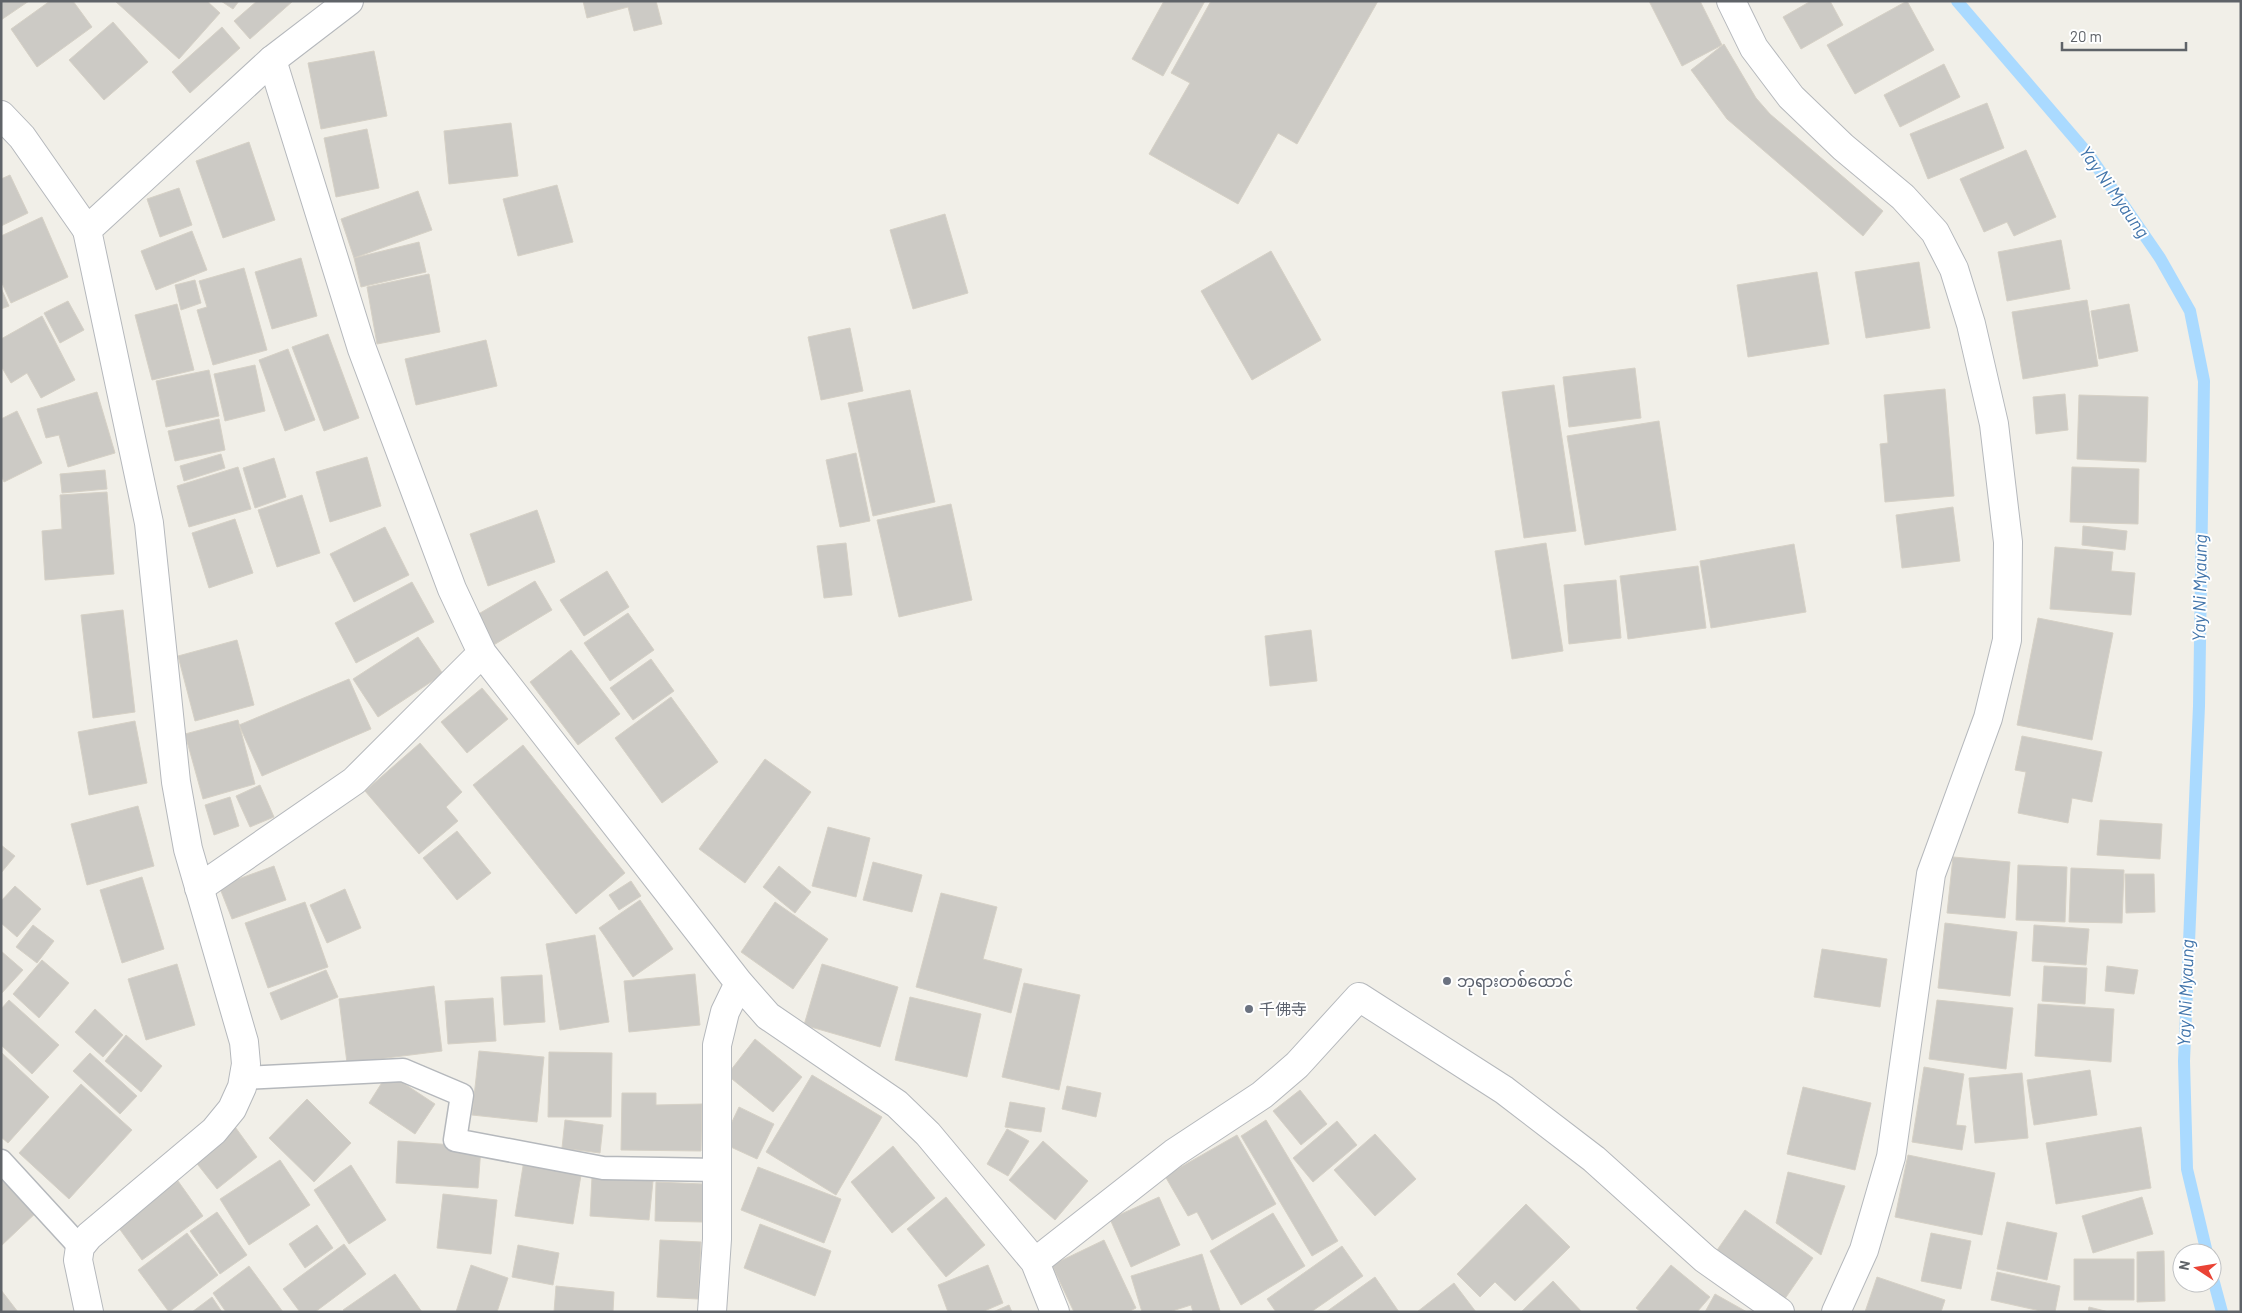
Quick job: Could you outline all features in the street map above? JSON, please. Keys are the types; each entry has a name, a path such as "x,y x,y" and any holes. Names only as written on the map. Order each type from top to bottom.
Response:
{"street":[{"path":"88,230 272,60 349,1"},
{"path":"1731,1 1754,48 1791,97 1843,147 1903,197 1935,232 1954,269 1971,324 1994,424 2008,542 2007,640 1988,718 1931,874 1891,1157 1864,1250 1836,1312"},
{"path":"272,60 362,349 452,589 482,653 739,983 768,1016 897,1104 928,1134 1034,1262 1055,1312"},
{"path":"1,116 22,137 88,230 149,523 176,782 188,850 244,1042 246,1064 242,1087 232,1109 214,1131 89,1236 80,1247 78,1260 89,1312"},
{"path":"199,888 354,781 482,653"},
{"path":"712,1312 717,1239 717,1045 724,1012 739,983"},
{"path":"1034,1262 1174,1153 1262,1095 1297,1065 1360,997 1504,1090 1594,1159 1705,1259 1780,1312"}],"lane":[{"path":"243,1078 403,1070 462,1095 455,1140 603,1168 718,1170"},
{"path":"1,1161 80,1247"}],"building":[{"path":"1,1 29,1 1,20"},
{"path":"50,1 73,1 92,27 37,67 11,29"},
{"path":"115,1 207,1 220,13 179,59"},
{"path":"221,1 239,1 233,9"},
{"path":"257,1 293,1 250,39 234,21"},
{"path":"583,1 656,1 662,24 634,31 628,7 587,18"},
{"path":"1164,1 1205,1 1163,76 1132,59"},
{"path":"1211,1 1378,1 1297,144 1278,133 1238,204 1149,154 1190,83 1171,73"},
{"path":"1649,1 1700,1 1722,45 1682,66"},
{"path":"1811,1 1830,1 1843,25 1801,49 1783,17"},
{"path":"1907,1 1934,50 1855,94 1827,45"},
{"path":"113,22 148,62 104,100 69,60"},
{"path":"222,27 240,48 190,93 172,72"},
{"path":"1724,44 1756,98 1770,114 1883,211 1863,236 1727,119 1691,70"},
{"path":"374,51 387,116 321,129 308,63"},
{"path":"1944,64 1960,97 1900,127 1884,95"},
{"path":"1987,103 2004,148 1928,179 1910,134"},
{"path":"511,123 518,176 449,184 444,131"},
{"path":"367,129 379,188 336,197 324,138"},
{"path":"249,142 275,220 223,238 196,161"},
{"path":"2026,150 2056,217 2014,236 2007,222 1984,232 1960,179"},
{"path":"10,175 28,213 1,226 1,179"},
{"path":"557,185 573,242 518,256 503,199"},
{"path":"179,188 192,225 160,237 147,199"},
{"path":"418,191 432,230 354,258 341,219"},
{"path":"945,214 968,293 913,309 890,230"},
{"path":"42,217 68,277 11,303 1,281 1,236"},
{"path":"192,231 207,270 156,290 141,251"},
{"path":"2061,240 2070,289 2007,301 1998,252"},
{"path":"419,242 426,272 361,287 354,258"},
{"path":"1271,251 1321,340 1252,380 1201,291"},
{"path":"301,258 317,316 272,329 255,272"},
{"path":"1919,262 1930,328 1866,338 1855,272"},
{"path":"244,268 267,350 213,365 197,310 207,307 199,281"},
{"path":"1817,272 1829,344 1748,357 1737,285"},
{"path":"429,274 440,332 377,344 367,287"},
{"path":"195,280 201,303 181,310 175,285"},
{"path":"1,288 9,306 1,309"},
{"path":"2087,300 2098,366 2023,379 2012,312"},
{"path":"68,301 84,330 60,343 44,313"},
{"path":"177,304 194,370 152,380 135,315"},
{"path":"2129,304 2138,351 2099,359 2091,311"},
{"path":"42,316 75,380 41,398 27,373 11,383 1,366 1,339"},
{"path":"850,328 863,391 821,400 808,337"},
{"path":"328,334 359,418 324,431 292,347"},
{"path":"486,340 497,386 416,405 405,359"},
{"path":"288,349 315,420 285,431 259,360"},
{"path":"255,365 265,411 225,421 214,374"},
{"path":"1635,368 1641,418 1569,427 1563,377"},
{"path":"209,370 219,416 166,427 156,381"},
{"path":"1554,385 1576,531 1524,538 1502,392"},
{"path":"1945,389 1954,496 1885,502 1880,444 1888,443 1884,395"},
{"path":"910,390 935,502 873,516 848,403"},
{"path":"97,392 115,453 68,467 59,435 46,438 37,409"},
{"path":"2065,394 2068,430 2036,434 2033,397"},
{"path":"2079,395 2148,397 2146,462 2077,459"},
{"path":"17,411 42,463 4,482 1,475 1,419"},
{"path":"219,419 225,450 175,461 168,431"},
{"path":"1659,421 1676,530 1585,545 1567,436"},
{"path":"856,453 870,521 840,527 826,460"},
{"path":"221,454 225,468 184,481 180,466"},
{"path":"367,457 381,506 330,522 316,472"},
{"path":"274,458 286,497 255,508 243,468"},
{"path":"238,467 251,509 189,527 177,486"},
{"path":"2072,467 2139,469 2138,524 2070,522"},
{"path":"105,470 107,489 62,493 60,474"},
{"path":"107,492 114,574 45,580 42,531 62,529 60,495"},
{"path":"302,495 320,553 277,567 258,510"},
{"path":"951,504 972,600 899,617 877,520"},
{"path":"1953,507 1960,561 1902,568 1896,515"},
{"path":"537,510 555,562 488,586 470,534"},
{"path":"235,519 253,573 209,588 192,533"},
{"path":"2083,526 2127,531 2125,550 2082,545"},
{"path":"385,527 409,575 354,602 330,554"},
{"path":"846,543 852,595 824,598 817,546"},
{"path":"1546,543 1563,651 1512,659 1495,551"},
{"path":"1794,544 1806,612 1711,628 1700,561"},
{"path":"2055,547 2113,552 2111,571 2135,573 2131,615 2050,609"},
{"path":"1698,566 1706,628 1628,639 1620,576"},
{"path":"607,571 629,607 584,636 560,600"},
{"path":"1616,580 1621,638 1569,644 1564,585"},
{"path":"535,581 552,610 492,646 475,616"},
{"path":"412,582 434,622 356,663 335,623"},
{"path":"123,610 135,712 93,718 81,615"},
{"path":"628,613 654,650 610,681 584,643"},
{"path":"2038,618 2113,633 2092,740 2017,725"},
{"path":"1311,630 1317,681 1270,686 1265,636"},
{"path":"418,637 443,674 378,717 353,679"},
{"path":"237,640 254,705 195,721 178,656"},
{"path":"571,650 620,714 578,745 530,682"},
{"path":"651,659 674,691 633,720 610,688"},
{"path":"349,679 371,729 262,776 239,725"},
{"path":"482,688 508,719 467,753 441,722"},
{"path":"671,697 718,762 662,803 615,738"},
{"path":"238,720 255,784 203,799 185,734"},
{"path":"135,721 147,783 89,795 78,732"},
{"path":"2022,736 2102,752 2092,802 2072,798 2068,823 2018,813 2026,772 2015,770"},
{"path":"420,743 462,792 446,807 458,821 419,854 365,791"},
{"path":"523,745 625,873 576,914 473,785"},
{"path":"765,759 811,792 745,883 699,849"},
{"path":"260,785 274,817 250,827 236,796"},
{"path":"230,797 239,826 214,835 205,805"},
{"path":"138,806 154,866 87,885 71,824"},
{"path":"2100,820 2162,824 2160,859 2097,855"},
{"path":"828,827 870,838 856,897 812,886"},
{"path":"457,831 491,873 457,900 423,858"},
{"path":"1,845 15,856 1,873"},
{"path":"1953,857 2010,862 2005,918 1947,913"},
{"path":"873,862 922,875 912,912 863,900"},
{"path":"2018,865 2067,867 2065,922 2016,920"},
{"path":"274,866 286,900 232,919 219,886"},
{"path":"779,866 811,892 795,913 763,887"},
{"path":"2071,868 2124,870 2122,923 2069,922"},
{"path":"2125,874 2154,874 2155,912 2126,913"},
{"path":"142,877 164,949 122,963 100,890"},
{"path":"631,881 641,896 619,910 609,895"},
{"path":"15,886 41,909 17,937 1,923 1,901"},
{"path":"345,889 361,928 327,943 310,905"},
{"path":"941,893 997,907 983,959 1022,969 1011,1013 916,987"},
{"path":"640,900 673,949 633,977 599,928"},
{"path":"305,902 328,967 268,988 245,923"},
{"path":"775,902 828,939 793,989 741,952"},
{"path":"1945,923 2017,932 2010,996 1938,988"},
{"path":"33,925 54,941 37,963 16,947"},
{"path":"2034,925 2089,929 2086,965 2032,961"},
{"path":"595,935 609,1022 560,1030 546,944"},
{"path":"1822,949 1887,959 1880,1007 1814,997"},
{"path":"1,951 23,970 1,994"},
{"path":"42,960 69,983 39,1018 13,994"},
{"path":"177,964 195,1025 146,1040 128,979"},
{"path":"822,964 898,987 880,1047 804,1025"},
{"path":"2044,966 2087,968 2085,1004 2042,1001"},
{"path":"2107,966 2138,970 2134,994 2105,991"},
{"path":"326,970 338,997 281,1020 270,993"},
{"path":"695,974 700,1025 629,1032 624,981"},
{"path":"542,975 545,1022 504,1025 501,977"},
{"path":"1024,983 1080,995 1059,1090 1002,1077"},
{"path":"434,986 442,1051 347,1063 339,999"},
{"path":"910,997 981,1014 967,1077 895,1060"},
{"path":"493,998 496,1041 448,1044 445,1001"},
{"path":"9,1000 59,1045 32,1074 1,1045 1,1009"},
{"path":"1937,1000 2013,1008 2006,1069 1929,1059"},
{"path":"2038,1004 2114,1009 2111,1062 2035,1056"},
{"path":"95,1009 123,1035 103,1057 75,1032"},
{"path":"126,1035 162,1066 141,1092 105,1061"},
{"path":"755,1039 802,1077 773,1112 727,1075"},
{"path":"479,1051 544,1057 537,1122 472,1115"},
{"path":"549,1052 612,1053 611,1117 548,1117"},
{"path":"2,1053 49,1097 8,1143 1,1137"},
{"path":"90,1053 137,1096 120,1114 73,1071"},
{"path":"1924,1067 1964,1074 1956,1125 1966,1126 1962,1150 1912,1142"},
{"path":"2090,1070 2097,1115 2034,1125 2027,1080"},
{"path":"388,1073 435,1104 415,1134 369,1103"},
{"path":"2022,1073 2028,1138 1975,1143 1969,1078"},
{"path":"812,1075 882,1117 836,1195 766,1152"},
{"path":"81,1084 132,1130 69,1199 19,1153"},
{"path":"1067,1086 1101,1093 1096,1117 1062,1109"},
{"path":"1803,1087 1871,1103 1855,1170 1787,1154"},
{"path":"1300,1090 1327,1124 1301,1145 1273,1111"},
{"path":"622,1093 656,1093 656,1105 702,1104 701,1151 621,1150"},
{"path":"307,1099 351,1143 314,1182 269,1138"},
{"path":"1010,1102 1045,1108 1041,1132 1005,1127"},
{"path":"739,1107 774,1124 757,1159 722,1143"},
{"path":"565,1120 603,1125 600,1153 562,1148"},
{"path":"1266,1120 1338,1241 1312,1256 1241,1136"},
{"path":"1337,1121 1357,1145 1313,1182 1293,1158"},
{"path":"233,1124 257,1157 217,1189 191,1156"},
{"path":"2141,1127 2151,1188 2056,1204 2046,1143"},
{"path":"1007,1129 1029,1141 1008,1176 987,1164"},
{"path":"1375,1134 1416,1179 1375,1216 1334,1170"},
{"path":"1237,1135 1276,1204 1212,1240 1197,1212 1188,1216 1165,1176"},
{"path":"398,1141 481,1147 478,1188 396,1183"},
{"path":"1043,1141 1088,1181 1055,1220 1009,1180"},
{"path":"893,1146 935,1198 892,1233 851,1182"},
{"path":"1908,1155 1995,1173 1982,1235 1895,1217"},
{"path":"280,1160 310,1205 249,1245 220,1199"},
{"path":"524,1160 582,1169 573,1224 515,1216"},
{"path":"351,1165 386,1220 349,1244 314,1190"},
{"path":"758,1167 841,1199 824,1243 741,1210"},
{"path":"1,1169 40,1209 1,1246"},
{"path":"1788,1172 1845,1186 1821,1255 1776,1223"},
{"path":"592,1177 653,1181 649,1220 590,1216"},
{"path":"178,1181 203,1216 142,1260 116,1224"},
{"path":"656,1182 703,1184 702,1222 655,1221"},
{"path":"443,1194 497,1200 491,1254 437,1248"},
{"path":"946,1197 985,1245 946,1277 907,1229"},
{"path":"1159,1197 1180,1245 1131,1267 1110,1219"},
{"path":"2142,1197 2153,1234 2093,1253 2082,1216"},
{"path":"1526,1204 1570,1247 1515,1301 1495,1282 1480,1297 1457,1274"},
{"path":"1745,1210 1813,1258 1782,1303 1713,1256"},
{"path":"217,1212 247,1255 220,1274 190,1231"},
{"path":"1273,1213 1305,1266 1241,1305 1210,1251"},
{"path":"2007,1222 2057,1233 2047,1280 1997,1269"},
{"path":"760,1224 831,1251 815,1296 744,1268"},
{"path":"317,1225 333,1248 305,1268 289,1244"},
{"path":"187,1233 218,1275 169,1312 138,1270"},
{"path":"1931,1233 1971,1241 1961,1289 1921,1281"},
{"path":"660,1240 701,1242 698,1299 657,1297"},
{"path":"1104,1240 1136,1308 1128,1312 1074,1312 1052,1265"},
{"path":"344,1244 366,1274 315,1312 300,1312 283,1289"},
{"path":"518,1245 559,1253 553,1285 512,1277"},
{"path":"1342,1246 1363,1276 1311,1312 1276,1312 1267,1299"},
{"path":"2164,1251 2165,1301 2137,1302 2137,1252"},
{"path":"1202,1254 1220,1311 1193,1312 1191,1305 1169,1312 1142,1312 1131,1276"},
{"path":"2074,1259 2134,1259 2134,1300 2074,1300"},
{"path":"471,1265 508,1278 497,1312 456,1312"},
{"path":"988,1265 1003,1303 982,1312 948,1312 938,1285"},
{"path":"1671,1265 1710,1297 1697,1312 1641,1312 1636,1308"},
{"path":"249,1266 283,1312 226,1312 213,1293"},
{"path":"1997,1272 2060,1286 2055,1312 2045,1312 1991,1300"},
{"path":"395,1274 422,1312 345,1312 343,1310"},
{"path":"1375,1277 1399,1312 1326,1312"},
{"path":"1877,1277 1945,1300 1941,1312 1865,1312"},
{"path":"1553,1281 1582,1312 1521,1312"},
{"path":"1454,1283 1476,1312 1417,1312"},
{"path":"556,1286 614,1292 613,1312 554,1312"},
{"path":"1,1290 18,1312 1,1312"},
{"path":"1715,1294 1747,1312 1705,1312"},
{"path":"212,1297 222,1312 192,1312"},
{"path":"1009,1305 1012,1312 993,1312"},
{"path":"2089,1307 2109,1312 2088,1312"}],"waterway":[{"name":"Yay Ni Myaung","path":"1957,1 2089,155 2160,258 2190,311 2204,381 2199,706 2184,1061 2187,1169 2205,1243"},
{"name":"Yay Ni Myaung","path":"2217,1293 2222,1312"}],"place":[{"name":"ဘုရားတစ်ထောင်","path":"1447,981"},
{"name":"千佛寺","path":"1249,1009"}]}
